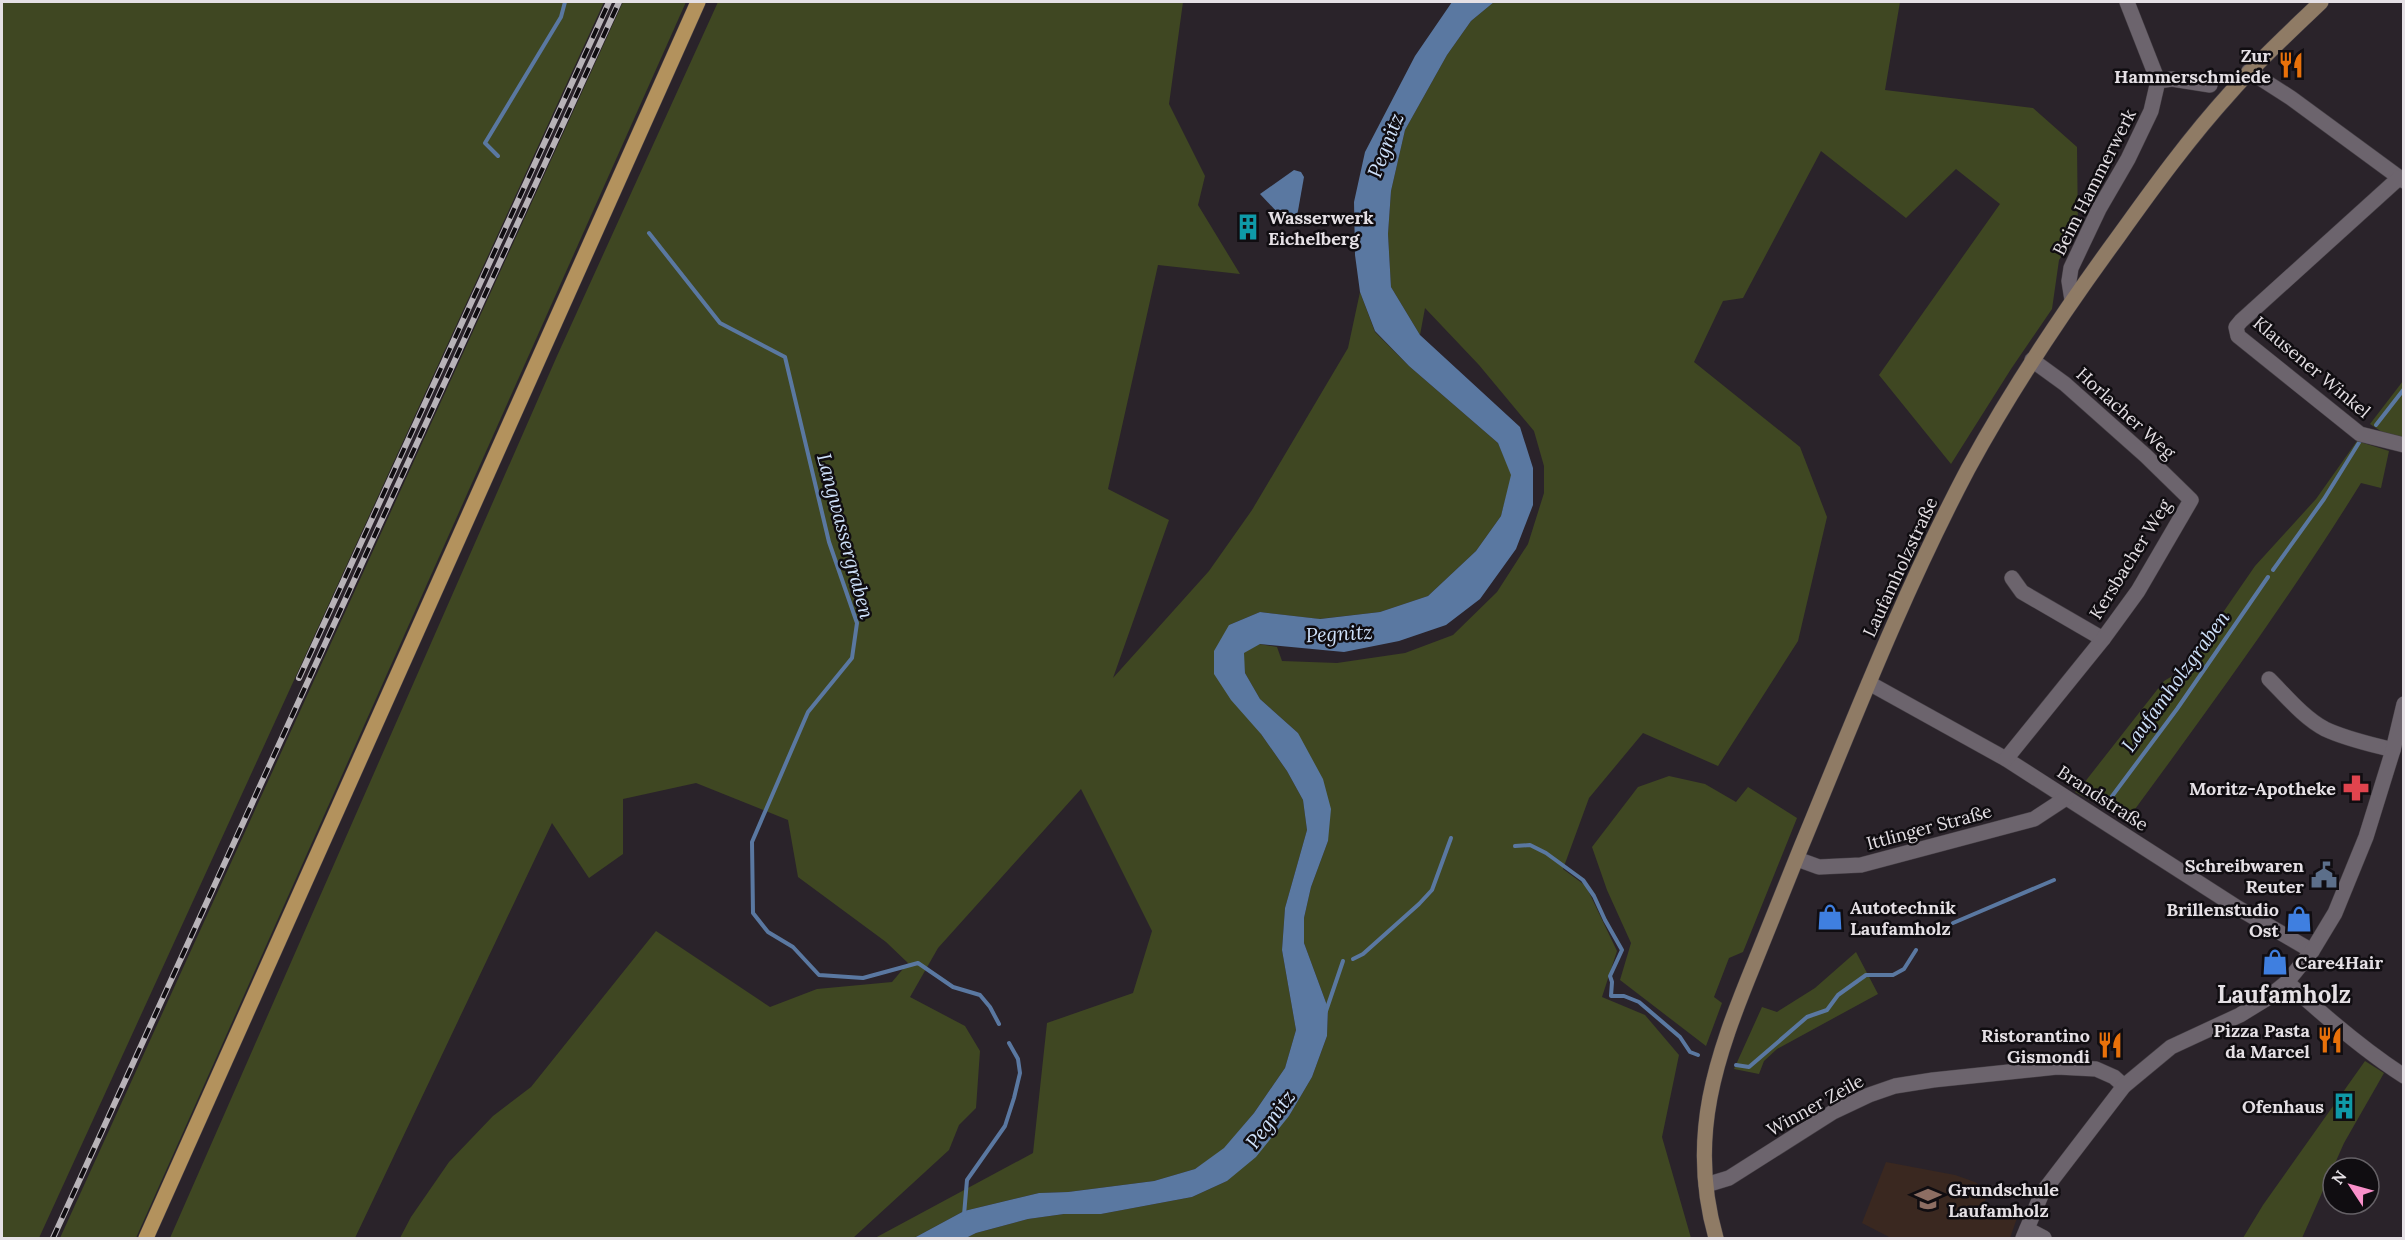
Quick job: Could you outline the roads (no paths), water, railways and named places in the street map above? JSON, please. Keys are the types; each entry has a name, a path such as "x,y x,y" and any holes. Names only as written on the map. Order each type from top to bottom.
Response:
{"main road":[{"path":"146,1239 698,2"},
{"name":"Laufamholzstraße","path":"1716,1239 1706,1185 1704,1144 1709,1093 1718,1057 1869,683 1959,487 2001,410 2032,360 2072,300 2180,153 2249,71 2321,2"}],"street":[{"path":"2127,2 2158,81 2172,79 2210,85"},
{"path":"2249,71 2291,98 2401,180"},
{"name":"Beim Hammerwerk","path":"2072,300 2069,281 2071,268 2099,209 2128,159 2151,111 2158,81"},
{"name":"Klausener Winkel","path":"2401,180 2236,327 2238,336 2360,434 2403,445"},
{"name":"Horlacher Weg","path":"2032,360 2065,384 2153,462 2191,500"},
{"name":"Kersbacher Weg","path":"2006,759 2103,639 2138,591 2191,500"},
{"name":"Kersbacher Weg","path":"2012,578 2022,592 2103,639"},
{"path":"2269,679 2293,704 2324,728 2348,738 2393,750"},
{"name":"Brandstraße","path":"1869,683 2006,759 2238,908 2312,951"},
{"path":"2044,1239 2025,1234 2042,1193 2124,1086 2171,1047 2240,1015 2266,999 2287,982 2312,951 2335,913 2366,837 2393,750 2403,704"},
{"name":"Ittlinger Straße","path":"1797,859 1819,867 1861,865 2034,819 2066,798"},
{"path":"2287,982 2322,1014 2403,1076"},
{"name":"Winner Zeile","path":"1706,1185 1729,1178 1850,1103 1895,1086 2057,1067 2096,1069 2114,1077 2124,1086"}],"water":[{"name":"Pegnitz","path":"1452,2 1494,2 1471,21 1447,55 1405,130 1391,191 1388,234 1391,287 1420,335 1520,427 1533,468 1533,505 1516,549 1480,599 1446,625 1399,641 1344,652 1260,644 1244,653 1245,673 1260,699 1298,733 1323,779 1331,809 1328,841 1311,887 1304,918 1304,943 1328,1008 1327,1036 1312,1077 1289,1116 1256,1157 1227,1181 1192,1197 1101,1214 1064,1214 1028,1219 976,1233 966,1238 914,1238 964,1211 1039,1193 1068,1192 1154,1181 1195,1169 1224,1148 1254,1113 1285,1068 1296,1030 1282,950 1285,908 1307,830 1303,800 1287,771 1261,734 1231,700 1214,674 1214,651 1229,625 1260,612 1320,619 1380,612 1428,596 1476,551 1501,516 1511,475 1498,443 1409,366 1375,331 1360,292 1355,255 1354,202 1365,152 1415,56"},
{"path":"1294,170 1301,172 1304,177 1296,222 1278,213 1260,194"}],"waterway":[{"name":"Langwassergraben","path":"498,156 485,143 561,17 565,2"},
{"name":"Langwassergraben","path":"649,233 720,323 785,357 829,542 857,623 852,658 808,712 752,842 753,913 768,932 793,947 819,975 863,978 918,963 953,987 980,995 999,1024"},
{"name":"Laufamholzgraben","path":"2376,425 2404,389"},
{"name":"Laufamholzgraben","path":"2273,570 2324,499 2360,441"},
{"name":"Laufamholzgraben","path":"2107,803 2177,709 2268,577"},
{"name":"Laufamholzgraben","path":"1353,959 1363,954 1432,890 1451,838"},
{"name":"Laufamholzgraben","path":"1515,846 1530,845 1546,853 1583,880 1594,896 1622,950 1610,976 1611,996 1624,996 1639,1002 1680,1037 1690,1052 1698,1055"},
{"name":"Laufamholzgraben","path":"1953,923 2054,880"},
{"name":"Laufamholzgraben","path":"1736,1065 1749,1067 1807,1017 1827,1010 1838,995 1866,975 1893,975 1904,969 1916,950"},
{"name":"Laufamholzgraben","path":"1326,1011 1343,961"},
{"name":"Langwassergraben","path":"964,1215 967,1180 1005,1126 1014,1098 1020,1073 1018,1059 1009,1043"}],"railway":[{"path":"299,678 609,2"},
{"path":"53,1238 619,2"}],"place":[{"name":"Zur Hammerschmiede","path":"2291,65"},
{"name":"Wasserwerk Eichelberg","path":"1248,227"},
{"name":"Moritz-Apotheke","path":"2356,788"},
{"name":"Schreibwaren Reuter","path":"2324,875"},
{"name":"Autotechnik Laufamholz","path":"1830,917"},
{"name":"Brillenstudio Ost","path":"2299,919"},
{"name":"Care4Hair","path":"2275,962"},
{"name":"Pizza Pasta da Marcel","path":"2330,1040"},
{"name":"Ristorantino Gismondi","path":"2110,1045"},
{"name":"Ofenhaus","path":"2344,1106"},
{"name":"Grundschule Laufamholz","path":"1928,1199"}],"district":[{"name":"Laufamholz","path":"2284,994"}]}
